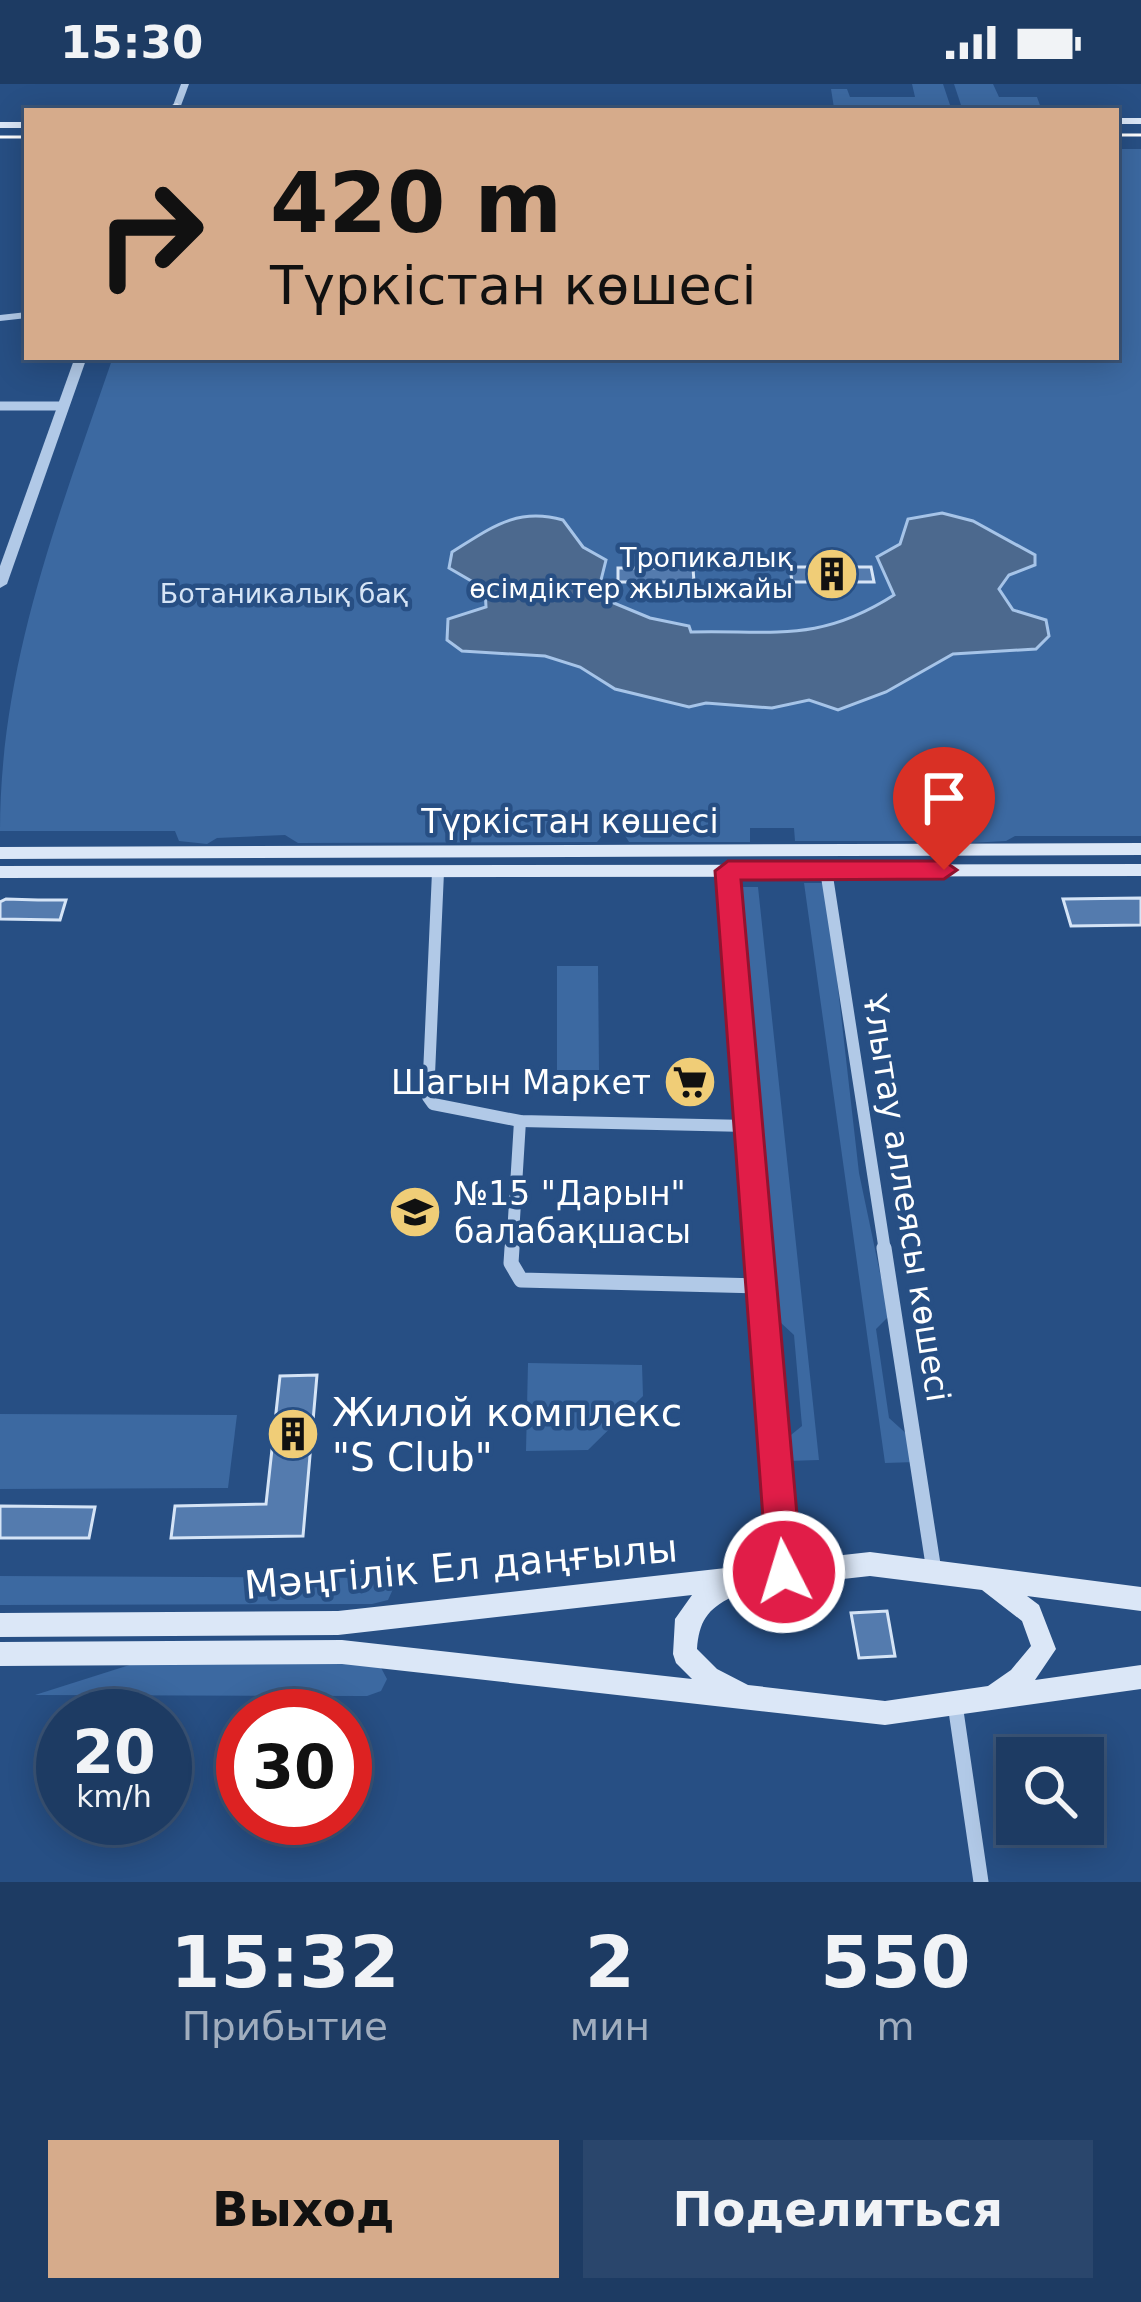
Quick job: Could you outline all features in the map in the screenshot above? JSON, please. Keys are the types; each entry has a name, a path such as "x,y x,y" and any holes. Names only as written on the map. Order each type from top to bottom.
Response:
{"main road":[{"name":"Түркістан көшесі","path":"0,853 1141,849"},
{"path":"728,871 750,862 737,850"},
{"path":"819,870 801,856 820,850"},
{"name":"Түркістан көшесі","path":"0,872 1141,870"},
{"name":"Мәңгілік Ел даңғылы","path":"0,1625 338,1623 870,1564 1141,1599"},
{"path":"977,1579 1031,1613 1043,1649 1020,1679 988,1700"},
{"path":"740,1582 696,1606 682,1636 685,1654 724,1688 801,1707"},
{"name":"Мәңгілік Ел даңғылы","path":"0,1654 342,1652 885,1713 1141,1677"}],"street":[{"path":"72,360 75,373"},
{"path":"0,584 5,555 80,360"},
{"path":"0,406 62,406"},
{"name":"Ұлытау аллеясы көшесі","path":"819,870 934,1571"},
{"path":"728,871 784,1572"},
{"path":"438,872 428,1097 443,1107 520,1120 748,1126"},
{"path":"520,1120 512,1263 521,1280 761,1286"},
{"path":"955,1704 981,1882"}],"green space":[{"path":"912,84 943,84 951,108 834,108 831,89 847,89 850,97 915,97"},
{"path":"954,84 993,84 999,97 1037,97 1041,108 962,108"},
{"name":"Ботаникалық бақ","path":"1119,149 1141,149 1141,836 1015,836 1006,841 951,844 942,842 936,827 920,828 921,841 795,841 794,828 750,828 750,842 629,842 621,829 608,829 597,842 298,843 285,835 217,838 207,844 179,841 175,831 0,831 10,708 54,532 112,360 1119,360"},
{"path":"804,883 826,883 859,1173 889,1316 876,1329 889,1418 909,1436 916,1462 885,1463"},
{"path":"735,887 758,887 819,1460 787,1461 786,1439 802,1426 794,1335 780,1322"},
{"path":"557,966 598,966 599,1070 557,1070"},
{"path":"528,1363 642,1365 643,1396 588,1450 526,1451"},
{"path":"0,1414 237,1415 228,1488 0,1489"},
{"path":"0,1576 383,1578 393,1589 388,1600 372,1604 0,1605"},
{"path":"139,1662 379,1664 387,1679 381,1691 372,1694 372,1689 216,1689 216,1696 192,1695 192,1689 54,1689"}],"shaded area":[{"path":"942,513 973,521 1035,555 1035,565 1009,575 999,589 1013,610 1046,620 1049,636 1036,649 953,654 886,692 838,710 809,700 772,708 706,703 689,707 615,689 580,667 545,656 462,651 447,640 448,619 486,607 485,589 449,568 452,552 518,518 563,520 583,547 606,560 597,596 650,618 689,626 691,632 772,632 842,621 894,595 877,557 900,544 908,519"}],"building":[{"name":"Тропикалық өсімдіктер жылыжайы","path":"790,567 871,567 874,582 792,582"},
{"path":"618,568 693,568 694,582 618,582"},
{"path":"1141,898 1141,925 1071,926 1063,899"},
{"path":"66,900 60,920 0,919 0,902"},
{"name":"Жилой комплекс \"S Club\"","path":"317,1375 303,1536 171,1538 175,1506 266,1504 280,1376"},
{"path":"0,1506 95,1507 89,1538 0,1538"},
{"path":"887,1611 895,1656 859,1658 851,1613"}],"tram line":[{"path":"1119,135 1141,135"},
{"path":"0,137 24,137"}],"place":[{"name":"Тропикалық өсімдіктер жылыжайы","path":"832,574"},
{"name":"Шагын Маркет","path":"690,1082"},
{"name":"№15 \"Дарын\" балабақшасы","path":"415,1212"},
{"name":"Жилой комплекс \"S Club\"","path":"293,1434"}],"route":[{"path":"784,1572 728,871 944,870"}]}
